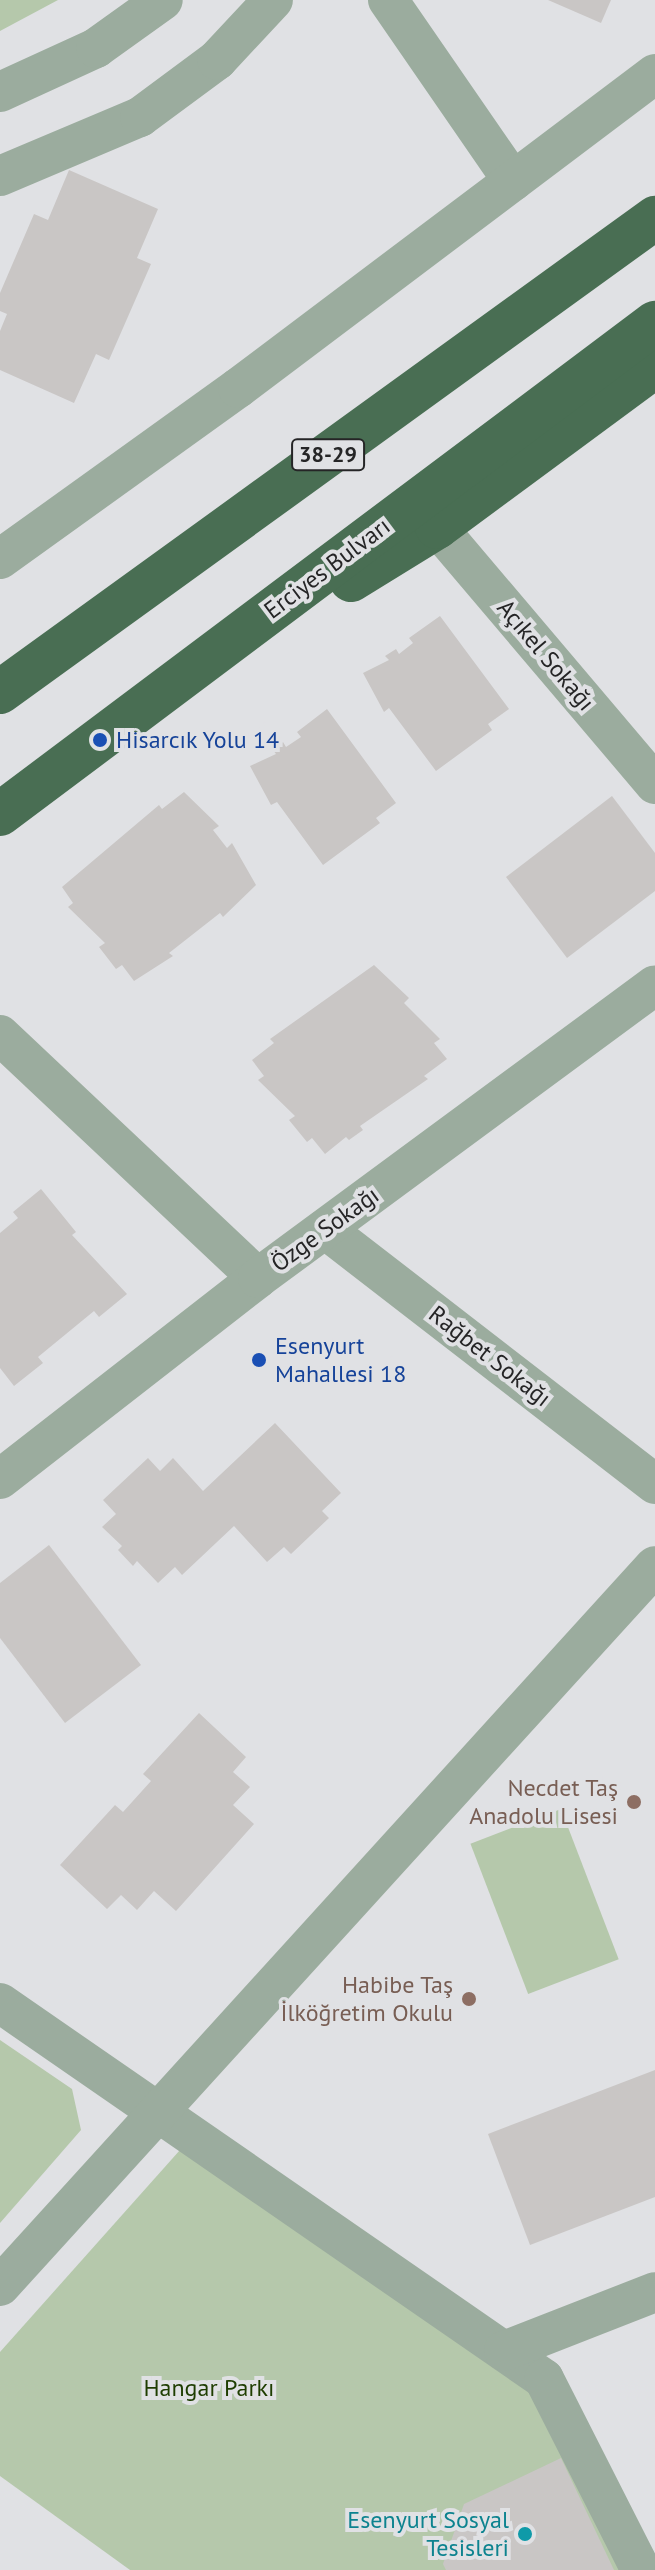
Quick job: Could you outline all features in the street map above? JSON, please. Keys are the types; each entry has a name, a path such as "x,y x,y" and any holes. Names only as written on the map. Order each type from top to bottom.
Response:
{"highway":[{"name":"38-29","path":"0,692 655,218"},
{"name":"Erciyes Bulvarı","path":"0,814 655,323"},
{"path":"186,675 437,527 655,366"}],"street":[{"path":"0,92 96,48 163,0"},
{"path":"0,176 140,117 217,60 273,0"},
{"path":"388,0 513,181"},
{"path":"0,559 655,74"},
{"name":"Açıkel Sokağı","path":"437,527 655,784"},
{"name":"Özge Sokağı","path":"0,1479 258,1278 655,985"},
{"path":"0,1035 258,1278"},
{"name":"Rağbet Sokağı","path":"325,1229 655,1484"},
{"path":"0,2286 655,1566"},
{"path":"0,2003 544,2379 641,2570"},
{"path":"504,2351 655,2292"}],"green space":[{"path":"0,0 58,0 0,31"},
{"path":"561,1809 619,1959 528,1994 470,1844"},
{"path":"0,2040 72,2089 81,2130 0,2223"},
{"name":"Hangar Parkı","path":"180,2150 532,2390 627,2570 130,2570 0,2476 0,2352"}],"building":[{"path":"548,0 611,0 601,23"},
{"path":"69,170 158,209 137,258 151,264 109,360 96,354 74,403 0,370 0,331 7,314 0,311 0,293 34,214 48,220"},
{"path":"440,616 509,709 488,724 492,730 436,771 389,708 384,712 363,673 389,660 385,656 396,649 399,654 413,643 409,638"},
{"path":"327,709 396,803 376,818 380,823 323,865 277,802 271,805 250,766 276,754 273,750 283,742 286,747 301,737 297,732"},
{"path":"184,792 219,826 213,830 227,848 232,843 256,885 223,917 220,913 169,953 173,956 134,981 122,965 116,969 99,947 105,943 68,907 73,903 62,887 159,805 162,809"},
{"path":"612,796 655,853 655,891 567,958 506,877"},
{"path":"374,965 409,998 404,1003 440,1039 434,1043 447,1059 424,1076 428,1079 360,1126 363,1130 349,1140 346,1137 325,1154 312,1138 307,1142 289,1120 295,1116 258,1080 264,1076 252,1060 274,1043 270,1039"},
{"path":"41,1189 76,1232 72,1235 127,1294 99,1317 94,1311 38,1357 43,1363 14,1386 0,1368 0,1233 18,1218 13,1212"},
{"path":"275,1423 341,1493 322,1511 329,1518 291,1554 284,1547 267,1562 234,1526 182,1575 175,1567 158,1583 137,1561 133,1566 118,1550 122,1546 102,1527 116,1514 103,1500 148,1458 160,1471 173,1458 203,1491"},
{"path":"49,1545 141,1665 65,1723 0,1638 0,1583"},
{"path":"199,1713 246,1757 233,1772 250,1787 233,1805 254,1824 176,1911 154,1891 137,1910 121,1895 107,1909 60,1865 115,1805 123,1812 151,1781 143,1774"},
{"path":"655,2070 655,2197 530,2245 488,2134"},
{"name":"Esenyurt Sosyal Tesisleri","path":"561,2458 614,2570 446,2570 443,2564 464,2504"}],"place":[{"name":"Hisarcık Yolu 14","path":"100,740"},
{"name":"Esenyurt Mahallesi 18","path":"259,1360"},
{"name":"Necdet Taş Anadolu Lisesi","path":"634,1802"},
{"name":"Habibe Taş İlköğretim Okulu","path":"469,1999"},
{"name":"Esenyurt Sosyal Tesisleri","path":"525,2534"}]}
